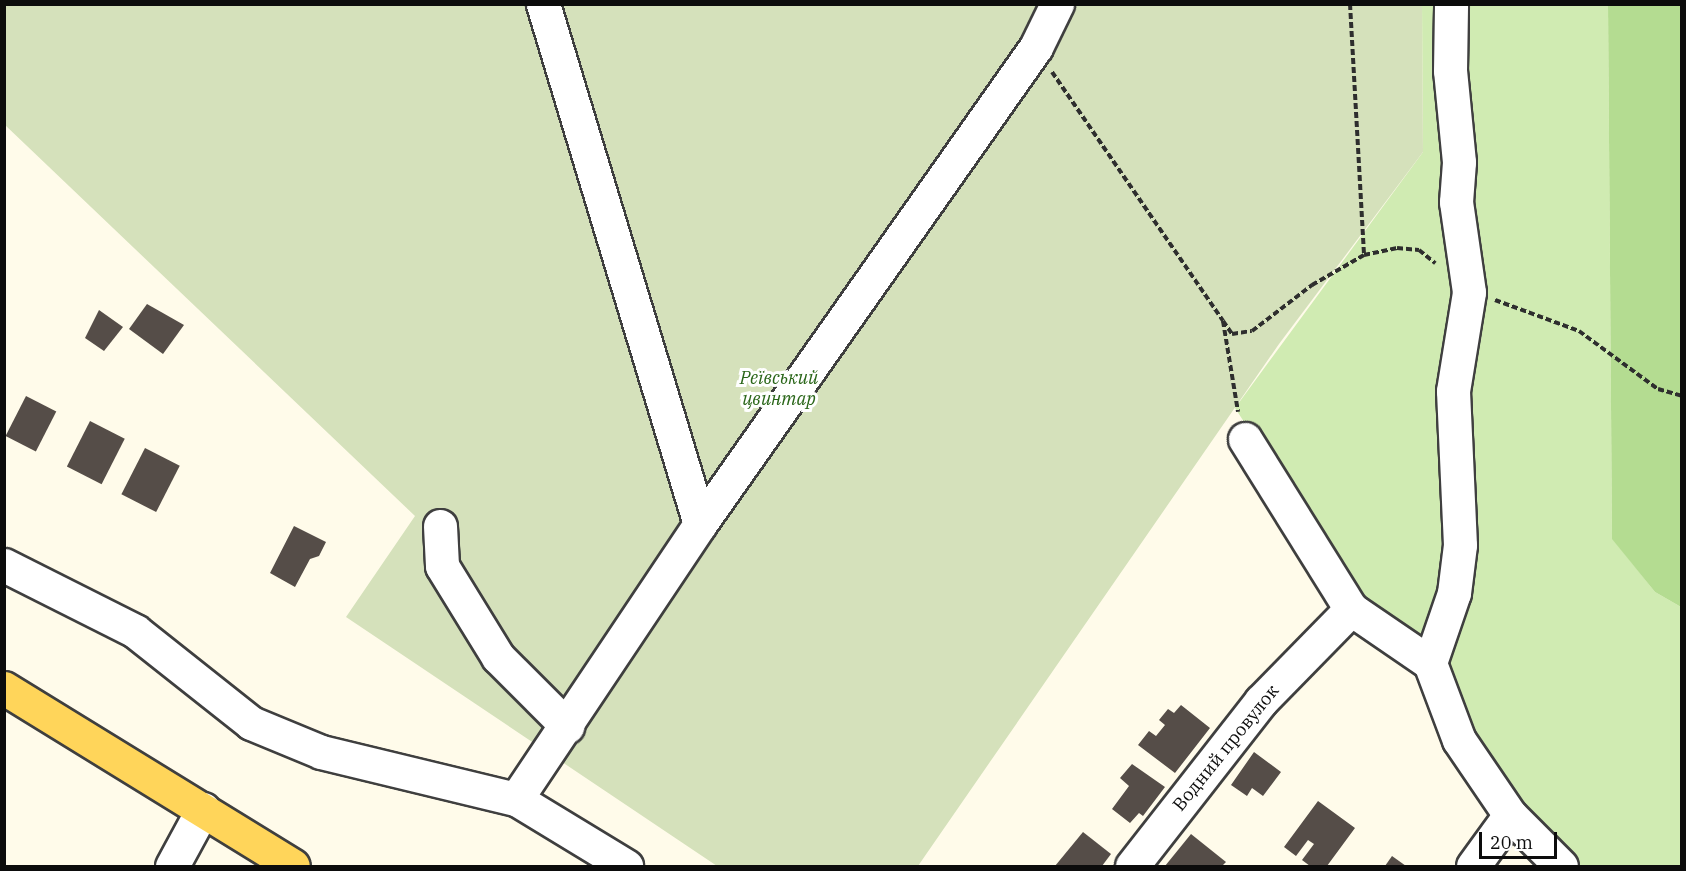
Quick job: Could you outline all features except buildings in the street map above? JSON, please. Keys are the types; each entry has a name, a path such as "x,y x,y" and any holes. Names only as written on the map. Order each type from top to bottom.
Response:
{"main road":[{"path":"4,688 203,809 293,867"}],"street":[{"path":"543,4 700,524"},
{"path":"516,799 700,524 1036,47 1057,4"},
{"path":"1430,663 1454,593 1460,545 1453,391 1468,286 1456,201 1459,162 1450,71 1451,4"},
{"path":"1245,439 1351,609 1430,663 1459,740 1510,815 1561,867"},
{"path":"440,526 442,566 498,657 567,726"},
{"path":"4,565 135,631 251,723 321,752 516,799 626,867"},
{"name":"Водний провулок","path":"1132,867 1261,700 1351,609"},
{"path":"172,867 203,809"},
{"path":"1473,867 1510,815"}],"path":[{"path":"1350,4 1364,255"},
{"path":"1036,47 1232,334 1252,331 1312,285 1364,255 1396,248 1419,250 1468,286 1579,331 1658,389 1682,396"},
{"path":"1223,321 1228,372 1245,439"}],"green space":[{"name":"Реївський цвинтар","path":"4,5 1422,5 1423,152 1279,344 918,866 717,866 346,617 415,516 5,125"},
{"path":"1422,5 1608,5 1612,538 1655,592 1681,607 1681,866 1577,866 1525,814 1350,585 1235,408 1423,152"},
{"path":"1608,5 1681,5 1681,607 1655,592 1612,539"}]}
